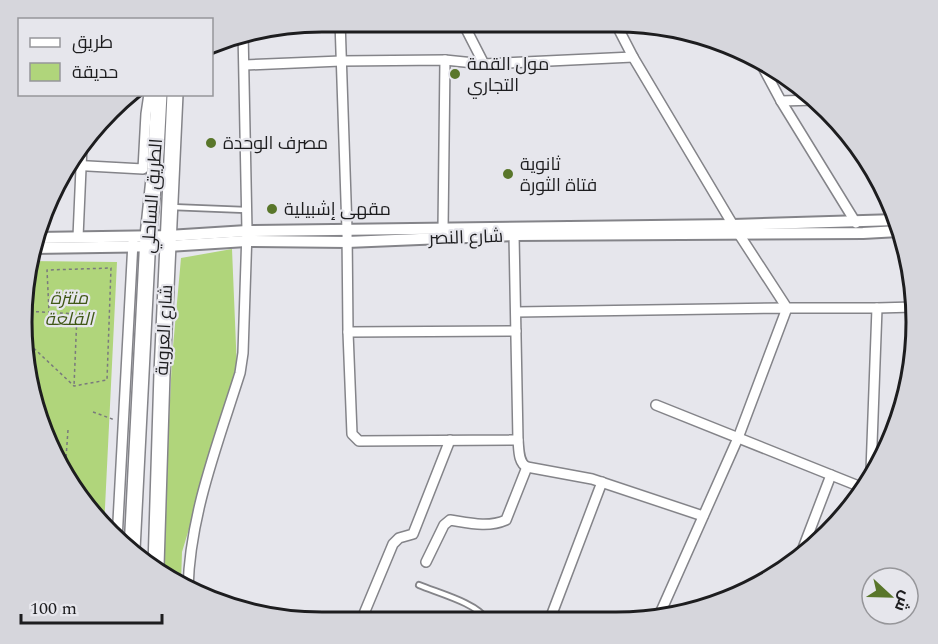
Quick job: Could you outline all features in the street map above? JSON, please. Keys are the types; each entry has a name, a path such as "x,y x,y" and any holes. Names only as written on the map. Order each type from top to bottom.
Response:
{"highway":[{"name":"الطريق الساحلي","path":"132,542 141,242 155,169 159,96"},
{"name":"شارع العروبة","path":"156,560 175,96"}],"street":[{"path":"340,32 352,434 359,441 518,440"},
{"path":"468,32 484,64"},
{"path":"624,32 633,57 736,230 787,308"},
{"path":"188,580 201,495 240,374 243,353 246,236 244,42"},
{"path":"245,65 341,60 445,60 484,64 633,57"},
{"path":"443,229 445,60"},
{"path":"766,73 856,222"},
{"path":"78,165 143,169 149,96"},
{"path":"781,101 803,100"},
{"path":"78,237 81,159"},
{"name":"شارع النصر","path":"246,236 347,242 514,235 736,230 888,220"},
{"name":"شارع النصر","path":"41,248 347,230 892,231"},
{"path":"514,235 518,440 523,465 603,482 703,516"},
{"name":"شارع النصر","path":"44,238 78,237 141,242"},
{"path":"118,528 122,424 141,242"},
{"path":"516,312 906,307"},
{"path":"662,609 738,438 787,308"},
{"path":"872,459 877,308"},
{"path":"348,332 516,331"},
{"path":"656,405 856,485"},
{"path":"365,612 393,544 399,538 413,534 450,440"},
{"path":"426,562 444,525 450,520 486,525 506,520 527,467"},
{"path":"805,543 831,475"},
{"path":"553,612 603,482"}],"lane":[{"path":"170,207 246,210"},
{"path":"419,585 480,612"}],"path":[{"path":"49,312 47,270 111,268 107,380 74,386"},
{"path":"32,311 77,314 74,386"},
{"path":"33,347 74,386"},
{"path":"93,412 122,424"},
{"path":"66,459 68,430"}],"green space":[{"path":"232,249 237,370 182,552 181,576 163,565 172,358 181,258"},
{"name":"منتزة القلعة","path":"38,261 117,262 105,515 80,483 61,450 41,397 32,341 32,303"}],"place":[{"name":"مول القمة التجاري","path":"455,74"},
{"name":"مصرف الوحدة","path":"211,143"},
{"name":"ثانوية فتاة الثورة","path":"508,174"},
{"name":"مقهى إشبيلية","path":"272,209"}]}
